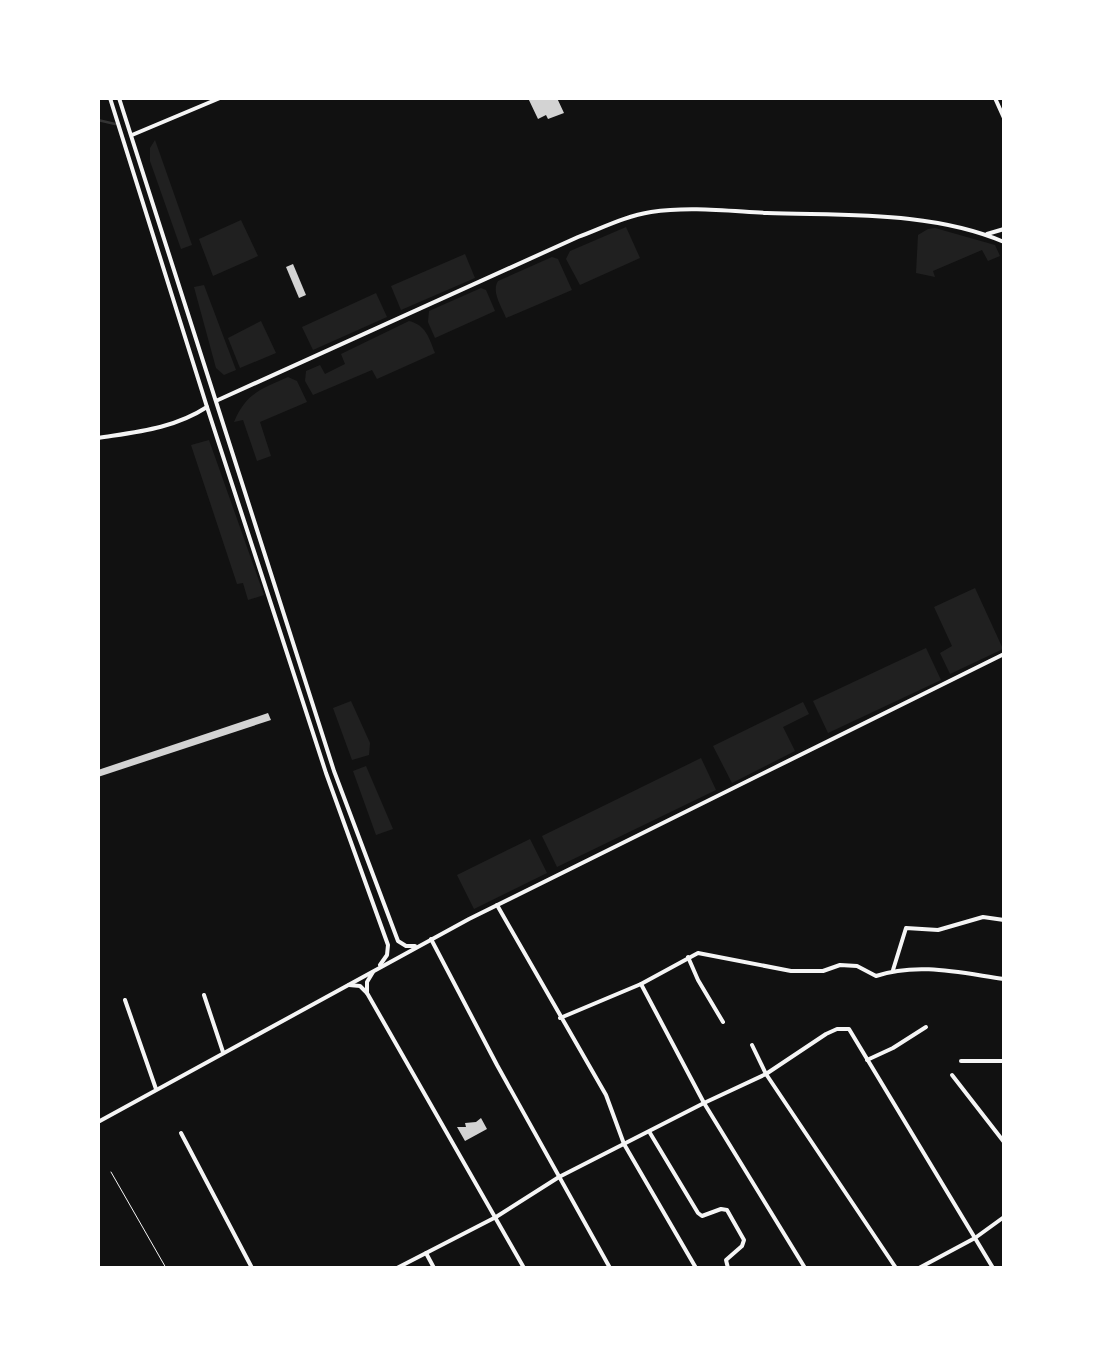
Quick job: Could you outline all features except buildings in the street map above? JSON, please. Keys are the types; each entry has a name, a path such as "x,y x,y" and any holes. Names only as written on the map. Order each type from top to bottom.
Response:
{"street":[{"path":"110,98 206,408 326,773 388,945 388,955 368,978 367,993"},
{"path":"119,98 334,770 398,941 398,953 393,960"},
{"path":"123,138 220,98"},
{"path":"995,98 1004,118"},
{"path":"98,438 176,424 218,400 578,237 649,212 726,211 929,221 987,234 1004,242"},
{"path":"987,234 1004,230"},
{"path":"98,1122 431,938 1004,654"},
{"path":"326,773 334,770"},
{"path":"497,905 606,1095 624,1144 696,1268"},
{"path":"894,970 906,928 938,930 983,917 1004,920"},
{"path":"431,938 466,1009 610,1268"},
{"path":"398,941 406,946 420,945"},
{"path":"388,945 405,953"},
{"path":"560,1018 641,984 698,954 792,971 857,966 876,976 917,968 1004,979"},
{"path":"688,958 723,1022"},
{"path":"641,984 704,1103 805,1268"},
{"path":"345,986 360,986 367,993 524,1268"},
{"path":"204,995 222,1052"},
{"path":"125,1000 156,1089"},
{"path":"867,1060 926,1028"},
{"path":"396,1268 496,1217 559,1178 766,1074 826,1034 850,1029 994,1268"},
{"path":"752,1045 766,1074 896,1268"},
{"path":"961,1062 1004,1061"},
{"path":"952,1075 1004,1142"},
{"path":"996,1129 1004,1124"},
{"path":"181,1132 252,1268"},
{"path":"650,1133 698,1213 707,1216 726,1210 744,1240 726,1260 728,1268"},
{"path":"918,1268 975,1238 1004,1217"},
{"path":"426,1253 434,1268"}],"lane":[{"path":"111,1172 166,1268"}],"shaded area":[{"path":"155,140 192,245 181,249 150,161 150,148"},
{"path":"241,220 258,256 213,276 199,239"},
{"path":"626,227 640,258 580,285 566,259 570,251"},
{"path":"935,228 995,245 1000,256 988,261 982,250 933,271 935,277 916,273 918,235"},
{"path":"465,254 475,278 401,310 391,286"},
{"path":"552,257 558,259 572,290 506,318 496,295 498,281"},
{"path":"204,285 236,370 224,375 216,368 194,287"},
{"path":"481,288 486,290 495,311 435,338 428,322 429,311"},
{"path":"376,293 387,317 313,350 302,327"},
{"path":"261,321 276,353 240,368 228,338"},
{"path":"409,321 423,329 435,353 377,379 372,370 313,395 305,381 306,371 320,365 325,374 345,364 341,354"},
{"path":"288,377 297,381 307,402 260,422 271,456 257,461 243,420 234,422 249,398"},
{"path":"209,440 264,595 248,600 243,583 237,584 191,445"},
{"path":"975,588 1003,649 950,674 940,653 952,646 934,607"},
{"path":"926,648 941,680 828,733 813,701"},
{"path":"351,701 370,743 369,755 352,760 333,708"},
{"path":"803,702 809,714 783,727 795,751 732,783 713,746"},
{"path":"701,758 716,790 557,867 542,836"},
{"path":"366,766 393,829 376,835 353,771"},
{"path":"530,839 547,873 474,909 457,875"}],"waterway":[{"path":"98,120 115,124"}]}
